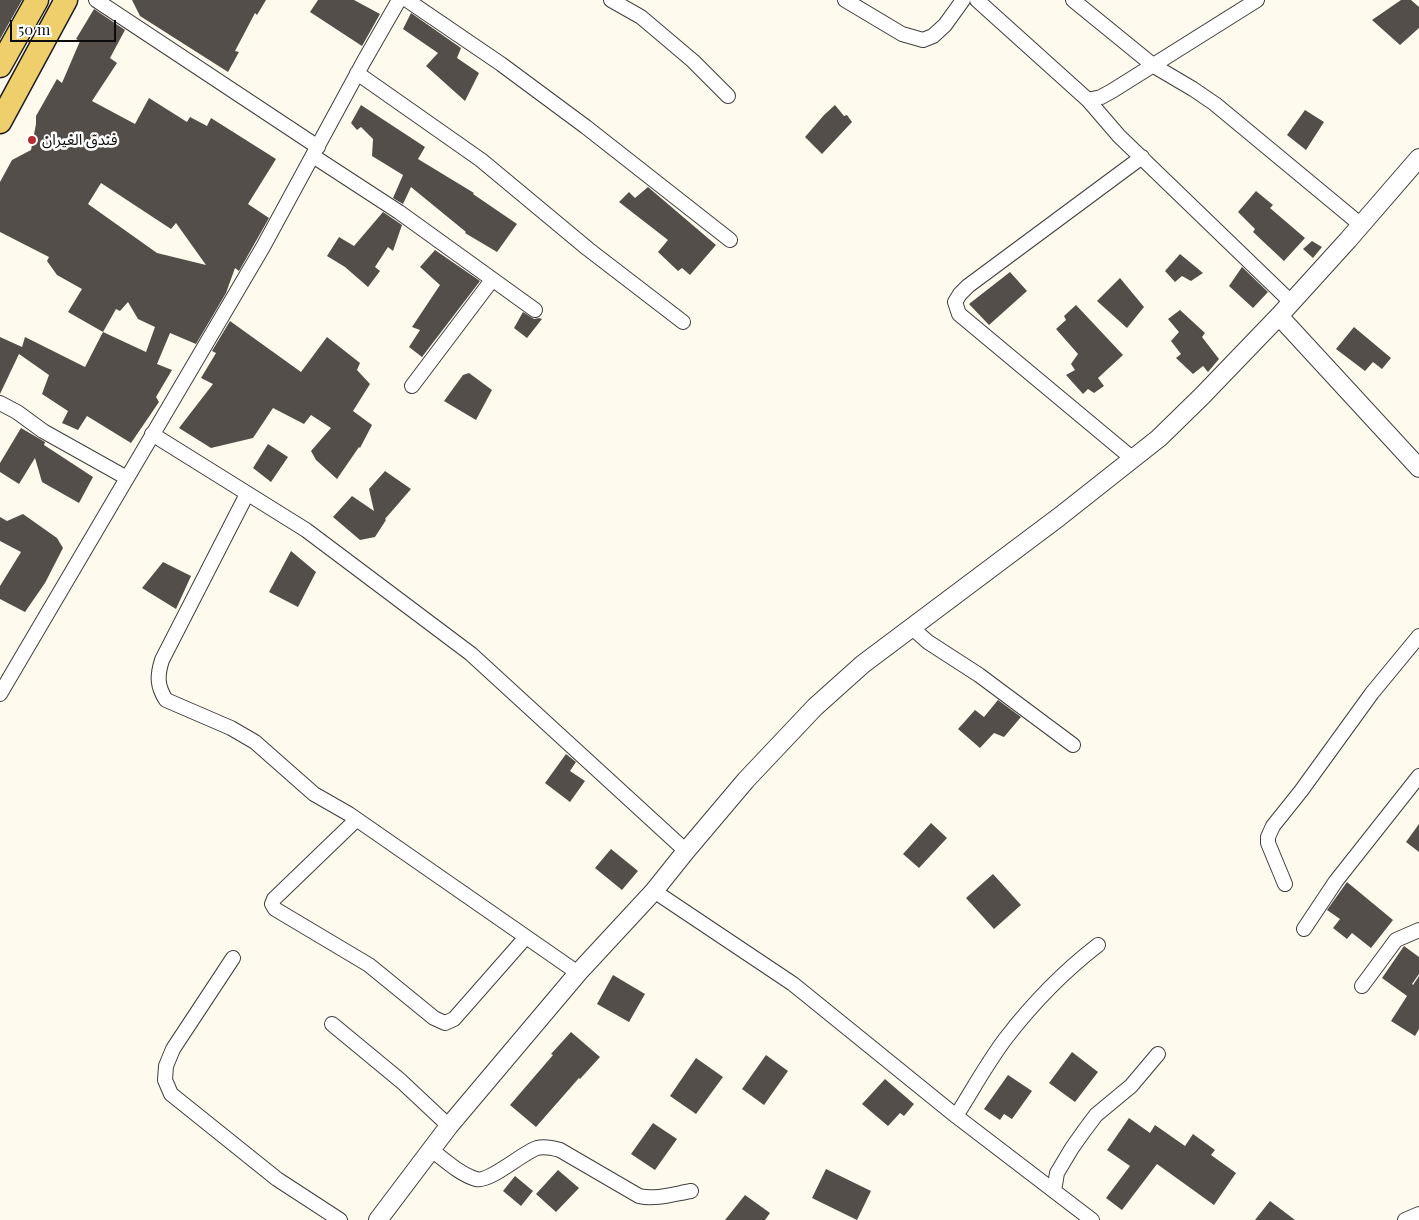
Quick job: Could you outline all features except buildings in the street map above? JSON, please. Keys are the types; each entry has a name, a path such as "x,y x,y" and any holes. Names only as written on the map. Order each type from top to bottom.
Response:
{"main road":[{"path":"0,66 37,0"},
{"path":"0,122 66,0"}],"street":[{"path":"96,0 315,151 535,310"},
{"path":"0,694 263,247 357,73 399,0"},
{"path":"406,0 501,64 570,115 730,240"},
{"path":"611,0 641,17 693,61 728,96"},
{"path":"845,0 902,34 923,40 933,36 945,25 963,0"},
{"path":"976,0 1088,100 1119,136 1291,302"},
{"path":"1073,0 1154,66 1215,104 1361,225"},
{"path":"1088,100 1101,97 1154,66 1257,0"},
{"path":"357,73 481,160 588,249 683,322"},
{"path":"1133,459 959,314 955,302 968,286 1142,157"},
{"path":"378,1220 430,1149 578,973 654,891 746,780 815,707 863,664 1059,517 1159,438 1279,316 1419,159"},
{"path":"412,386 492,280"},
{"path":"1279,316 1419,468"},
{"path":"0,403 17,412 43,431 127,478"},
{"path":"152,434 306,530 472,654 686,851"},
{"path":"247,494 162,660 157,681 160,691 166,700 231,728 255,742 314,794 356,820 578,973"},
{"path":"911,627 928,642 980,676 1073,744"},
{"path":"1285,884 1268,842 1273,826 1301,791 1372,693 1419,636"},
{"path":"1304,929 1336,881 1419,776"},
{"path":"356,820 274,899 272,904 275,909 369,965 434,1018 445,1023 454,1019 526,937"},
{"path":"654,891 794,984 956,1116 1092,1220"},
{"path":"1362,986 1396,940 1419,930"},
{"path":"956,1116 1006,1039 1043,993 1098,944"},
{"path":"233,958 173,1049 166,1066 165,1080 170,1094 278,1179 340,1220"},
{"path":"332,1024 401,1081 449,1126"},
{"path":"1054,1191 1057,1173 1088,1126 1107,1104 1131,1086 1158,1054"},
{"path":"430,1149 457,1169 478,1180 485,1179 522,1156 539,1148 549,1147 560,1150 639,1196 646,1198 691,1191"},
{"path":"1405,1220 1419,1214"}],"place":[{"name":"فندق الغيران","path":"32,140"}]}
